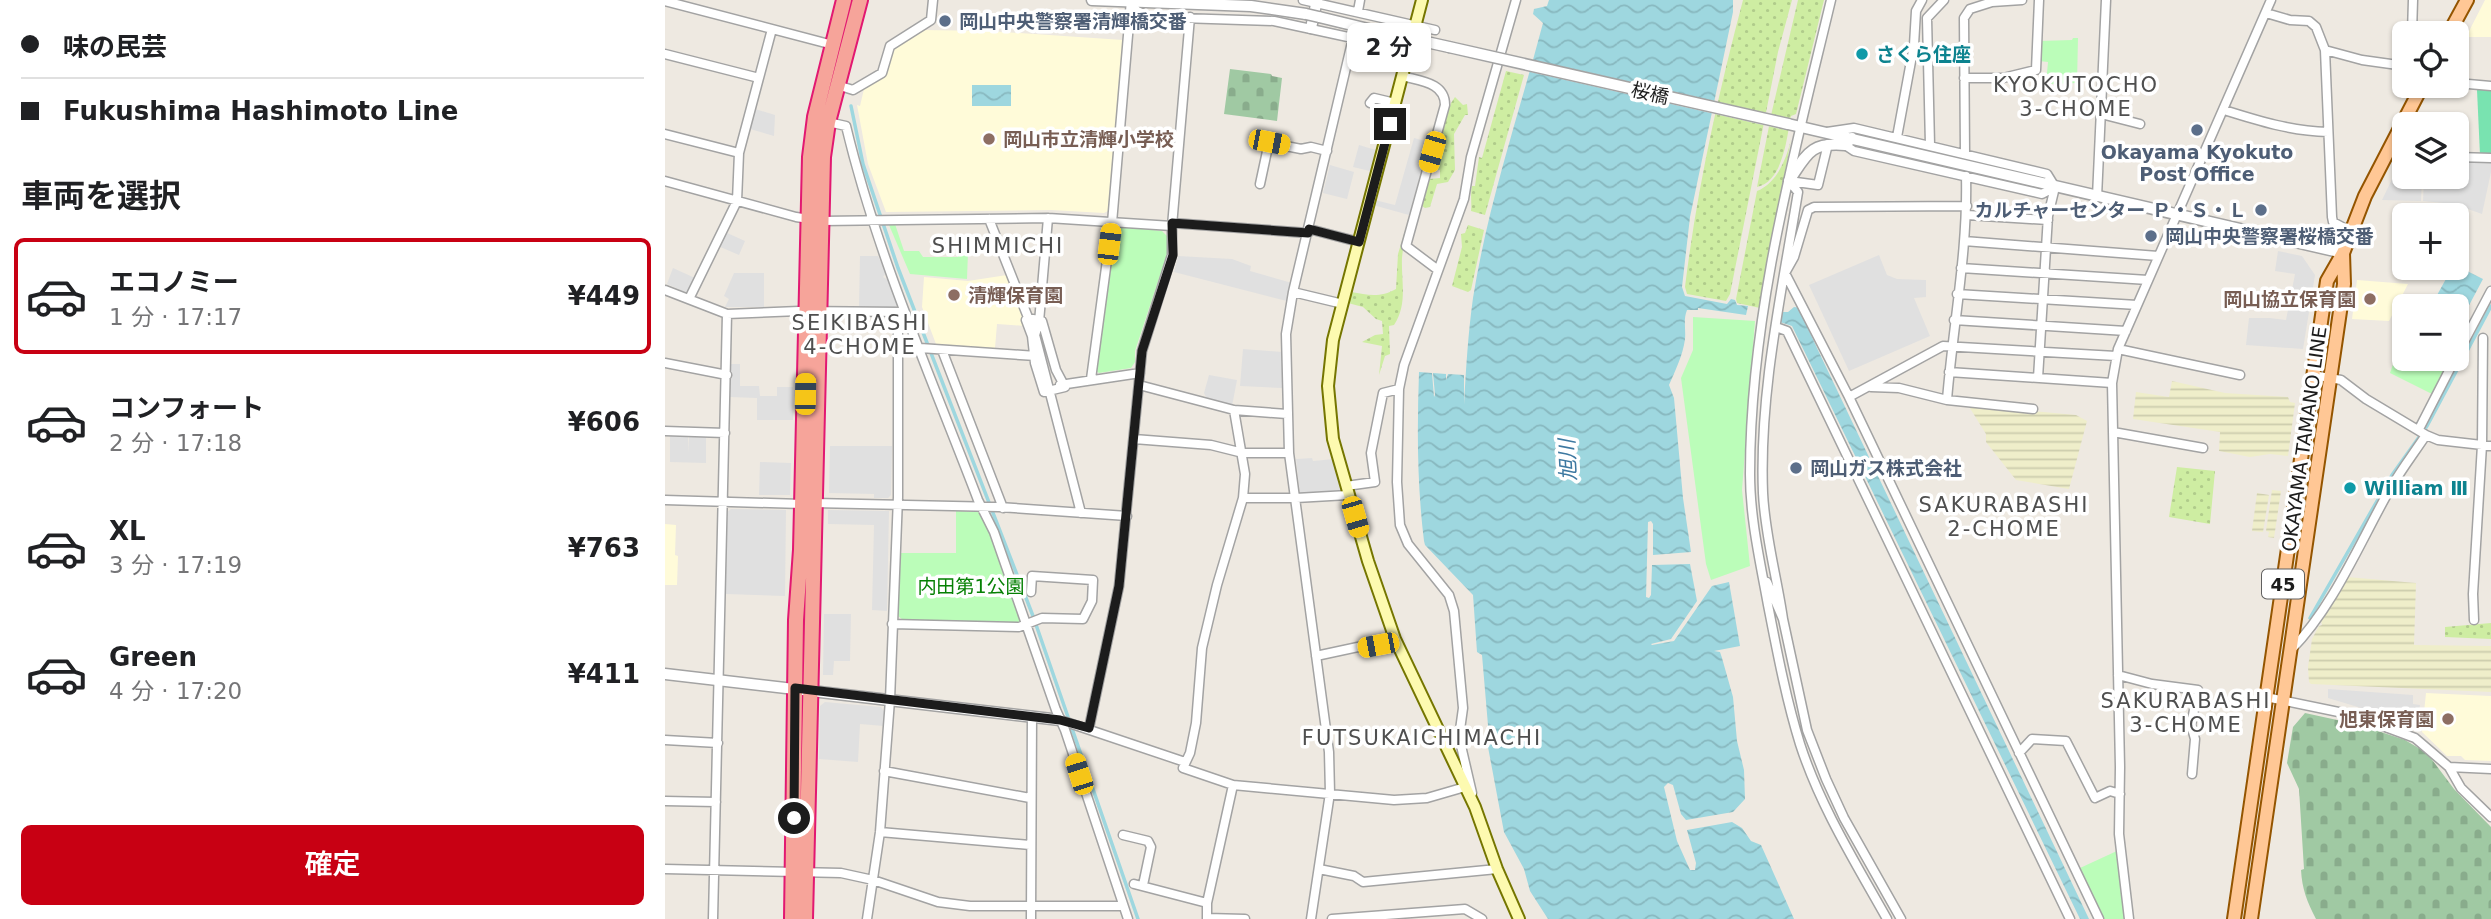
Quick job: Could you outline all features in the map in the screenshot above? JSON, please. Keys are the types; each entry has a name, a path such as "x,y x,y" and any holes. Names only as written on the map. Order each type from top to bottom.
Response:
{"highway":[{"path":"792,919 799,872 810,690 808,503 815,221 812,135 844,0"},
{"path":"815,221 828,122 860,0"},
{"path":"805,919 799,872 795,688 808,503"}],"main road":[{"path":"1422,0 1331,352 1328,386 1333,439 1368,561 1395,639 1475,807 1497,869 1520,919"},
{"path":"2455,21 2466,0"},
{"name":"OKAYAMA TAMANO LINE","path":"2234,919 2327,281 2343,253 2350,231 2416,98"},
{"name":"OKAYAMA TAMANO LINE","path":"2251,919 2344,284 2343,253"}],"street":[{"path":"837,85 853,90 882,73 890,46 931,20 933,0"},
{"name":"桜橋","path":"1092,0 1251,6 1306,14 1389,34 1411,45 1449,47 1824,132 1849,142"},
{"path":"1303,0 1317,1 1436,30"},
{"path":"1358,11 1360,0"},
{"path":"1475,807 1459,737 1463,708 1454,611 1449,595 1408,544 1400,526 1397,482 1399,389 1404,365 1464,200 1471,157 1515,0"},
{"path":"1831,0 1801,127 1760,332 1753,397 1751,499 1761,570 1784,683 1801,745 1825,806 1887,919"},
{"path":"1897,137 1914,45 1916,12 1921,0"},
{"path":"1930,145 1927,18 1944,0"},
{"path":"1965,154 1965,18 1970,9 1992,2 2022,0"},
{"path":"1964,78 2003,78 2036,70 2039,0"},
{"path":"2098,197 2106,0"},
{"path":"2129,919 2119,834 2112,383 2117,353 2126,331 2271,0"},
{"path":"2412,21 2413,0"},
{"path":"665,1 833,44"},
{"path":"1131,1 1137,11 1150,17 1274,21 1353,37 1411,45"},
{"path":"1091,379 1112,223 1131,1"},
{"path":"1311,27 1317,1"},
{"path":"2266,13 2290,20 2309,21 2316,27 2325,50 2332,217 2333,222 2350,231"},
{"path":"1089,728 1119,586 1142,351 1173,255 1172,225 1191,17"},
{"path":"689,299 737,201 739,153 772,29"},
{"path":"1311,919 1330,793 1329,752 1289,453 1286,334 1293,292 1353,37"},
{"path":"2325,50 2362,60 2392,64"},
{"path":"665,54 759,78"},
{"path":"1402,76 1435,85 1445,98 1406,246 1438,270"},
{"path":"2469,84 2491,86"},
{"path":"1370,103 1374,98 1395,103"},
{"path":"2224,110 2274,126 2305,132 2328,132"},
{"path":"2101,114 2140,124"},
{"path":"828,122 846,126 858,176 875,220 901,312 923,349 994,532 1062,720 1128,919"},
{"path":"1824,132 1854,128 2047,174 2055,187 2048,220 2038,378"},
{"path":"665,134 739,153"},
{"path":"1256,140 1327,151"},
{"path":"1260,184 1269,142"},
{"path":"1790,181 1809,153 1819,146 1849,142 2343,253"},
{"path":"1849,142 1854,151 2042,194 2055,187"},
{"path":"1790,181 1818,185 1828,144"},
{"path":"2469,157 2491,158"},
{"path":"1947,400 1967,211 1966,176"},
{"path":"665,181 815,221 1048,218 1309,231 1359,242"},
{"path":"1790,181 1798,192 1767,395 1763,491 1766,527 1807,730 1844,818 1901,919"},
{"path":"1785,273 1794,257 1808,211 1814,207 1967,211 2048,220"},
{"path":"1035,335 1039,320 1048,218"},
{"path":"989,219 1035,335 1038,356"},
{"path":"1964,241 2158,256"},
{"path":"1961,268 2148,280"},
{"path":"1785,273 1849,397 2099,919"},
{"path":"665,290 727,314 901,312"},
{"path":"2469,332 2491,291"},
{"path":"1293,292 1343,303"},
{"path":"1958,294 2137,305"},
{"path":"867,919 880,832 890,700 898,505 901,312"},
{"path":"713,919 727,314"},
{"path":"1029,320 1026,320 1049,389 1081,513"},
{"path":"1029,320 1042,321 1056,370 1063,384"},
{"path":"1954,320 2126,331"},
{"path":"1776,327 1787,331 2070,919"},
{"path":"2474,620 2473,594 2486,445 2483,338"},
{"path":"1849,397 1943,346 1951,345 2117,353 2240,374"},
{"path":"923,349 1038,356"},
{"path":"940,350 1001,508"},
{"path":"665,363 727,375"},
{"path":"2291,650 2308,633 2357,551 2422,431 2450,371"},
{"path":"1949,372 2112,383"},
{"path":"1049,389 1091,379 1140,373"},
{"path":"2313,375 2341,380 2366,399 2438,440 2486,445"},
{"path":"1139,385 1234,410 1287,414"},
{"path":"1868,387 1899,388 1947,400 2033,409"},
{"path":"1243,498 1296,498 1347,491 1375,482 1371,453 1380,402 1383,393 1399,389"},
{"path":"1234,410 1243,453 1243,498 1217,585 1202,648 1196,723 1190,753 1182,768 1233,785 1394,800 1427,798 1465,787"},
{"path":"665,431 725,433"},
{"path":"2113,432 2203,447"},
{"path":"1134,439 1211,445 1243,453 1289,453"},
{"path":"665,500 984,507 1127,516"},
{"path":"1761,570 1783,619"},
{"path":"892,624 1019,627 1038,619 1083,619 1093,601 1093,580 1031,576 1031,592"},
{"path":"1316,656 1395,639"},
{"path":"665,674 1062,720 1185,762"},
{"path":"2118,675 2152,684 2198,690 2191,725 2195,739 2192,774"},
{"path":"2266,697 2353,715 2405,734 2423,744 2449,768 2461,788 2491,817"},
{"path":"1031,919 1032,716"},
{"path":"2019,753 2032,739 2066,741 2095,799 2110,791 2120,794"},
{"path":"665,740 718,743"},
{"path":"2449,768 2491,769"},
{"path":"884,771 1030,798"},
{"path":"1233,785 1207,903 1207,918 1245,919"},
{"path":"665,801 716,802"},
{"path":"880,832 1030,845"},
{"path":"1123,835 1148,841 1151,847 1138,884 1207,903"},
{"path":"665,869 841,873 873,880 937,902 970,906 1123,906"},
{"path":"1319,869 1354,876 1363,882 1497,869"},
{"path":"1332,919 1465,909 1482,919"}],"shaded area":[{"path":"2485,0 2491,0 2491,37 2469,37 2469,31"},
{"name":"岡山市立清輝小学校","path":"923,30 989,31 1123,40 1108,211 886,212 868,164 857,105 860,106 864,89 885,76 893,48"},
{"path":"755,109 775,115 774,136 750,129"},
{"path":"1414,138 1429,142 1409,215 1373,205 1375,200 1395,205"},
{"path":"1359,145 1379,151 1374,172 1353,167"},
{"path":"2469,160 2491,161 2482,214 2469,209 2469,203 2423,201 2424,189 2469,189"},
{"path":"1330,165 1354,172 1347,199 1323,193"},
{"path":"2392,179 2392,189 2422,189 2421,201 2382,200"},
{"path":"725,232 745,241 739,255 718,246"},
{"path":"2278,251 2302,256 2315,275 2303,349 2246,345 2249,318 2286,320 2295,274 2275,271"},
{"path":"1879,255 1887,275 1897,279 1926,280 1926,297 1914,298 1930,336 1849,371 1809,285"},
{"path":"860,256 878,256 886,273 883,277 890,281 898,305 859,307"},
{"path":"1178,256 1232,259 1251,266 1250,271 1292,283 1287,301 1174,272"},
{"path":"673,268 695,278 689,291 685,292 667,284"},
{"path":"734,273 764,273 764,307 725,307 729,299 724,296"},
{"path":"1007,275 1026,326 997,324 995,348 936,344 922,307 924,277 968,281"},
{"path":"2357,280 2408,284 2403,294 2392,294 2392,315 2389,321 2352,319"},
{"path":"1243,349 1282,352 1282,388 1240,386"},
{"path":"730,364 740,364 740,386 759,386 760,396 777,396 777,387 793,387 793,420 757,420 757,398 730,397"},
{"path":"1209,375 1237,380 1232,406 1207,399 1204,393"},
{"path":"670,434 688,434 688,453 689,435 706,435 706,463 670,462"},
{"path":"830,446 892,446 891,495 888,498 874,498 874,494 829,493"},
{"path":"1312,458 1313,461 1334,459 1343,491 1300,494 1296,459"},
{"path":"760,462 791,463 790,495 759,495"},
{"path":"731,509 786,510 785,596 725,594 726,513"},
{"path":"828,510 889,511 887,611 872,610 874,525 828,524"},
{"path":"665,524 676,525 677,585 665,585"},
{"path":"824,614 851,614 850,661 834,661 833,675 823,675"},
{"path":"2328,689 2413,695 2413,704 2420,705 2416,728 2391,717 2328,698"},
{"path":"2426,693 2491,696 2491,761 2447,756 2422,732"},
{"path":"825,702 881,707 884,711 884,726 860,724 858,762 819,759 820,706"}],"green space":[{"path":"1743,0 1792,0 1778,52 1730,294 1726,301 1687,294 1685,287 1709,142"},
{"path":"1798,0 1824,0 1796,114 1791,116 1783,156 1773,176 1757,187 1772,111"},
{"path":"2078,38 2077,83 2046,84 2048,62 2039,61 2039,41"},
{"path":"1230,69 1282,78 1277,121 1224,114"},
{"path":"1506,71 1524,75 1485,215 1471,211 1471,189 1475,186 1479,157 1482,158"},
{"path":"2477,90 2491,90 2491,155 2480,155"},
{"path":"1455,97 1463,105 1467,104 1468,115 1465,115 1454,134 1455,170 1448,182 1437,184 1430,207 1425,208 1422,206 1429,179 1440,178 1440,170 1431,169"},
{"path":"1791,139 1760,308 1737,303 1757,191 1775,176 1784,162"},
{"path":"895,224 904,251 919,251 923,257 958,257 958,252 968,252 967,279 910,274 889,225"},
{"path":"1407,224 1402,258 1401,309 1394,325 1389,326 1390,354 1385,356 1379,375 1382,346 1362,342 1383,334 1382,321 1363,307 1348,303 1351,292 1379,295 1396,289 1398,254"},
{"path":"1468,225 1484,230 1471,290 1468,292 1452,286 1462,247 1461,234 1465,233"},
{"path":"1121,227 1162,231 1167,236 1167,254 1135,351 1135,362 1131,368 1099,373 1096,371 1114,233"},
{"path":"1693,317 1755,321 1742,490 1750,566 1711,580 1706,564 1681,378 1693,350"},
{"path":"2392,367 2392,371 2444,371 2432,394 2390,373"},
{"path":"2172,381 2225,393 2288,397 2290,402 2295,403 2288,456 2270,454 2250,457 2219,451 2220,432 2133,419 2136,392 2169,397"},
{"path":"1968,405 2076,415 2087,421 2069,489 2016,480 1986,442 1986,434"},
{"path":"2177,467 2215,471 2210,524 2169,517"},
{"path":"2272,490 2281,491 2274,538 2268,537 2269,532 2266,531"},
{"path":"2257,493 2269,495 2263,532 2252,531"},
{"name":"内田第1公園","path":"956,511 978,512 984,517 1021,620 1018,623 903,620 897,615 900,553 956,553"},
{"path":"2347,577 2416,583 2414,645 2491,646 2491,692 2311,684 2308,667 2312,639"},
{"path":"2491,623 2491,639 2445,637 2445,627"},
{"path":"2305,713 2360,725 2405,740 2427,753 2454,789 2491,827 2491,919 2316,919 2306,895 2301,870 2304,869 2299,789 2287,763 2293,727"},
{"path":"2119,850 2126,919 2104,919 2080,868"}],"water":[{"name":"旭川","path":"1549,0 1733,0 1733,12 1690,217 1682,287 1685,296 1727,304 1731,299 1735,300 1737,305 1748,306 1746,315 1698,308 1687,310 1684,345 1669,385 1674,398 1691,552 1653,555 1653,524 1648,522 1646,597 1651,595 1652,565 1690,564 1697,601 1671,639 1652,645 1674,641 1712,586 1729,582 1740,646 1714,651 1720,652 1733,697 1737,741 1744,770 1745,799 1733,812 1686,820 1681,814 1673,785 1668,783 1664,787 1677,841 1690,870 1695,870 1696,863 1687,830 1732,822 1742,828 1751,841 1761,845 1794,919 1548,919 1530,891 1524,869 1504,832 1488,747 1482,655 1477,652 1473,595 1425,545 1419,478 1419,372 1432,373 1434,397 1433,373 1446,374 1446,380 1448,374 1464,375 1464,405 1470,325 1479,263 1495,194 1543,23 1533,14 1534,9 1547,6"},
{"path":"972,85 1011,85 1011,106 972,106"},
{"path":"2469,272 2483,279 2469,305 2469,294 2438,294 2445,280 2469,280"},
{"path":"1794,307 1801,308 1817,348 2089,919 2080,919 1792,326 1780,322 1782,312 1788,312"}],"pier":[{"path":"1450,41 1789,118 1786,130 1447,53"}],"waterway":[{"path":"851,106 863,164 898,268 1033,616 1138,919"},
{"path":"2310,618 2392,475 2427,426 2491,306"}],"place":[{"name":"岡山中央警察署清輝橋交番","path":"945,21"},
{"name":"さくら住座","path":"1862,54"},
{"name":"Okayama Kyokuto Post Office","path":"2197,130"},
{"name":"岡山市立清輝小学校","path":"989,139"},
{"name":"カルチャーセンター Ｐ・Ｓ・Ｌ","path":"2261,210"},
{"name":"岡山中央警察署桜橋交番","path":"2151,236"},
{"name":"清輝保育園","path":"954,295"},
{"name":"岡山協立保育園","path":"2370,299"},
{"name":"岡山ガス株式会社","path":"1796,468"},
{"name":"William Ⅲ","path":"2350,488"},
{"name":"旭東保育園","path":"2448,719"}],"district":[{"name":"KYOKUTOCHO 3-CHOME","path":"2076,97"},
{"name":"SHIMMICHI","path":"998,246"},
{"name":"SEIKIBASHI 4-CHOME","path":"860,335"},
{"name":"SAKURABASHI 2-CHOME","path":"2004,517"},
{"name":"SAKURABASHI 3-CHOME","path":"2186,713"},
{"name":"FUTSUKAICHIMACHI","path":"1422,738"}],"route":[{"path":"794,818 795,688 1060,720 1089,728 1119,586 1142,351 1173,255 1172,223 1308,233 1309,229 1359,242 1390,124"}]}
